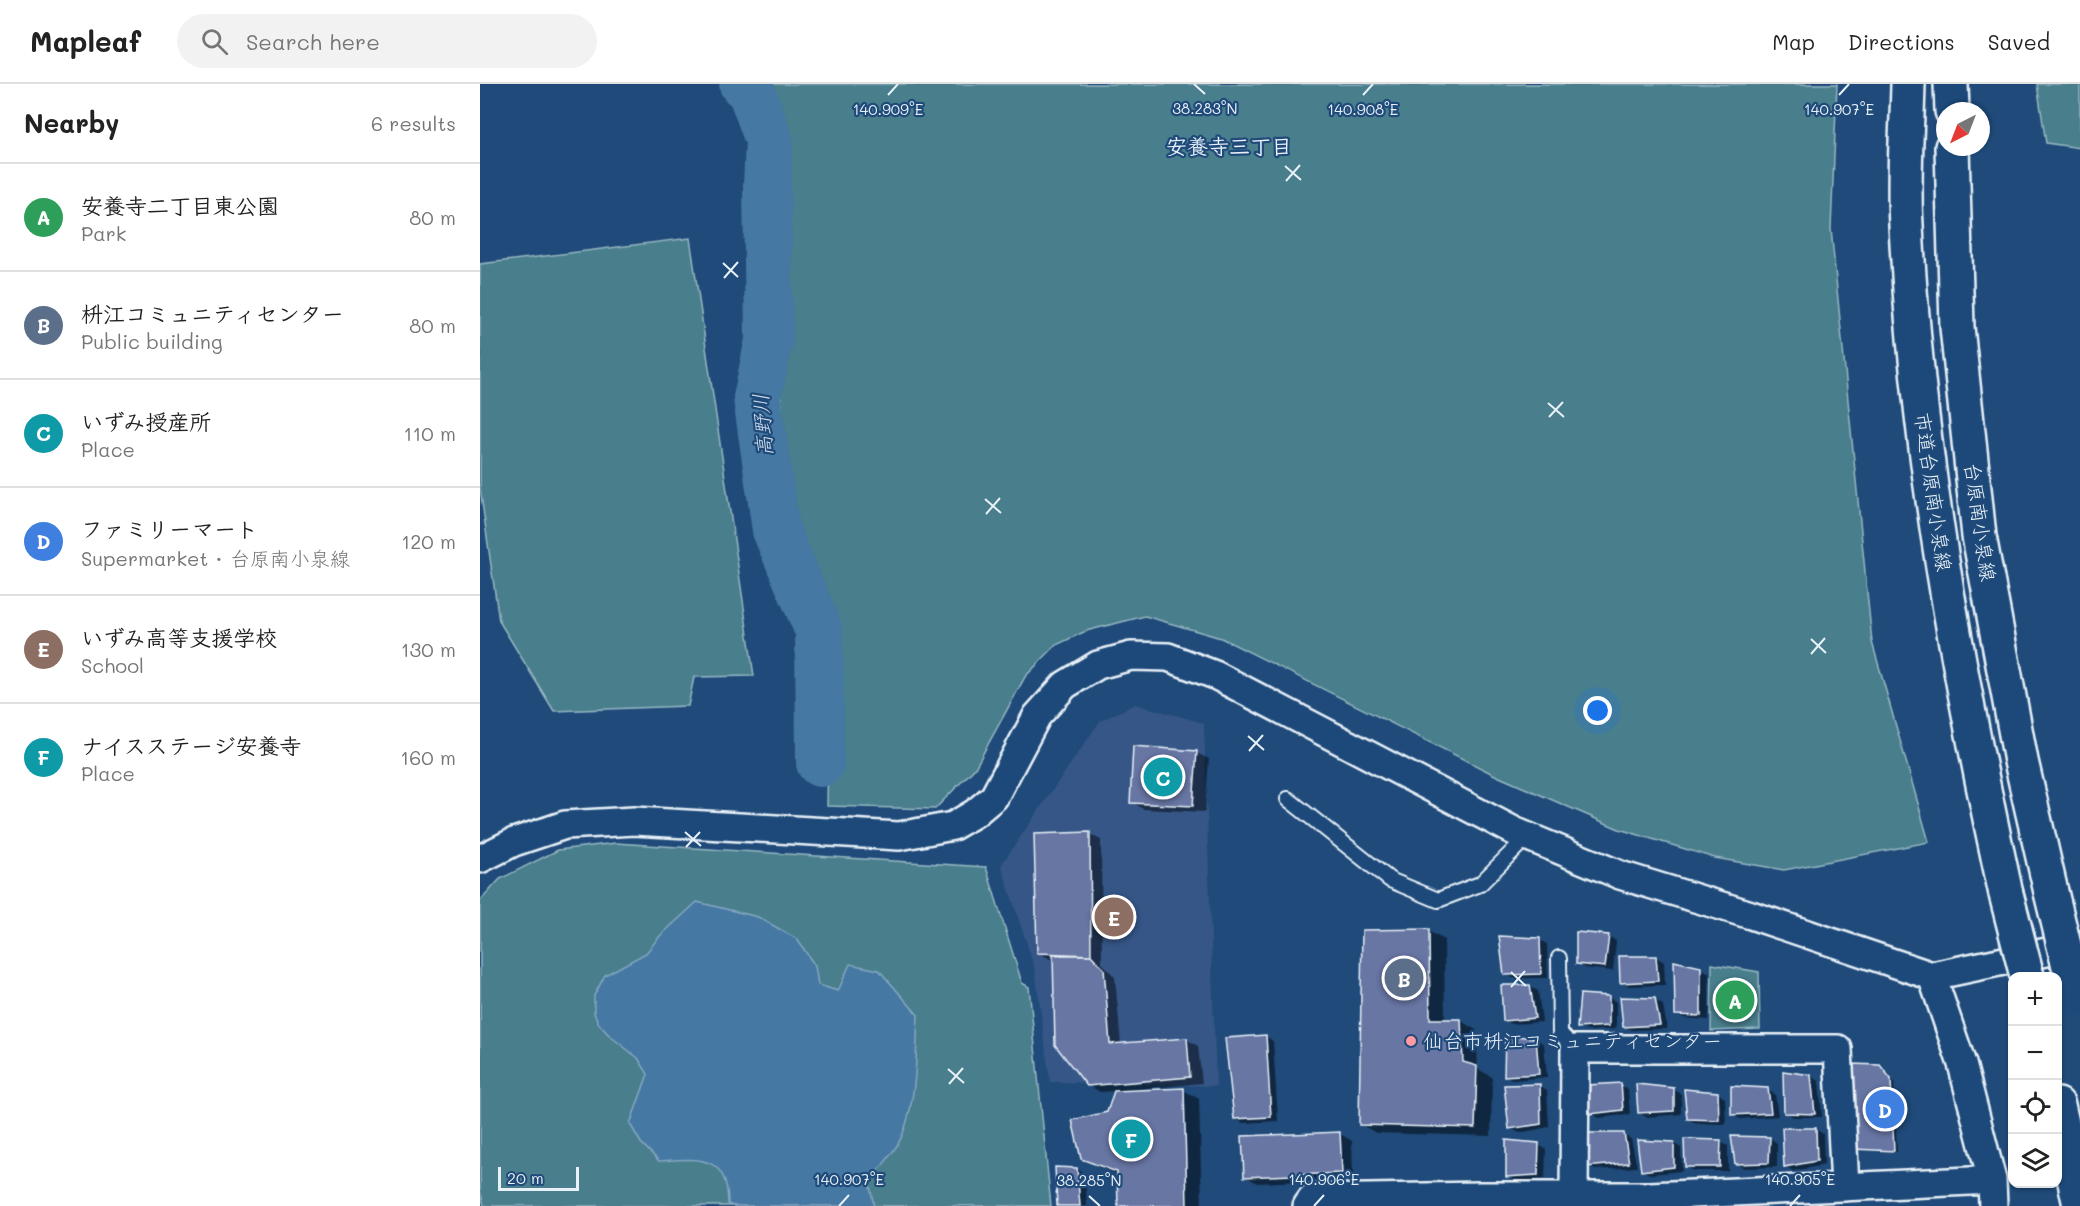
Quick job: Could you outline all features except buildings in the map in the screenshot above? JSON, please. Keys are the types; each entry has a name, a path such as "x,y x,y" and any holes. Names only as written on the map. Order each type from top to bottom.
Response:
{"street":[{"name":"市道台原南小泉線","path":"1908,84 1906,223 1923,436 1952,626 1977,761 2006,894 2026,972"},
{"path":"1951,84 1952,102"},
{"name":"台原南小泉線","path":"1952,156 1957,327 1979,536 2021,761 2079,1004"},
{"path":"480,859 514,842 565,825 634,821 899,836 953,826 975,813 993,797 1038,716 1065,685 1098,665 1131,656 1168,657 1215,675 1527,837 1620,875 1751,915 1932,976 2080,945"},
{"path":"1319,1204 1481,1201 1574,1196 1650,1201 1845,1187 1993,1193 1962,1064 1932,976"},
{"path":"1574,1196 1575,1049 1838,1049 1845,1187"},
{"path":"2062,1123 2080,1205"}],"lane":[{"path":"1288,799 1390,880 1438,900 1480,884 1527,837"},
{"path":"1559,958 1560,1033 1575,1049"}],"shaded area":[{"path":"1135,704 1204,723 1216,1086 1050,1082 1035,969 1001,865 1100,721"},
{"path":"697,902 758,917 797,939 815,966 818,985 838,991 850,964 879,970 918,1015 911,1107 899,1142 869,1182 874,1206 733,1206 728,1204 727,1188 717,1168 698,1160 659,1161 641,1143 630,1124 648,1074 638,1058 610,1036 599,1024 594,1013 594,996 605,975 646,953 660,936"}],"green space":[{"path":"754,84 1837,84 1831,229 1872,642 1929,842 1784,870 1715,858 1619,829 1497,776 1221,638 1145,616 1086,631 1056,645 1025,677 975,768 935,809 827,806 830,636 790,527 777,339 774,137"},
{"path":"2037,84 2080,84 2080,148 2046,143"},
{"path":"690,238 754,676 694,677 688,706 554,711 499,621 480,488 480,264"},
{"path":"616,843 986,867 1022,983 1029,987 1051,1206 484,1206 480,1190 480,901 500,879 558,850"},
{"path":"1712,964 1759,972 1760,1029 1711,1031"}],"waterway":[{"name":"高野川","path":"743,84 751,91 769,140 767,186 769,340 757,398 776,530 819,631 820,763"}],"place":[{"name":"いずみ授産所","path":"1163,777"},
{"name":"いずみ高等支援学校","path":"1114,917"},
{"name":"枡江コミュニティセンター","path":"1404,978"},
{"name":"安養寺二丁目東公園","path":"1735,1000"},
{"name":"仙台市枡江コミュニティセンター","path":"1411,1041"},
{"name":"ファミリーマート","path":"1885,1109"},
{"name":"ナイスステージ安養寺","path":"1131,1139"}],"district":[{"name":"安養寺三丁目","path":"1229,147"}]}
